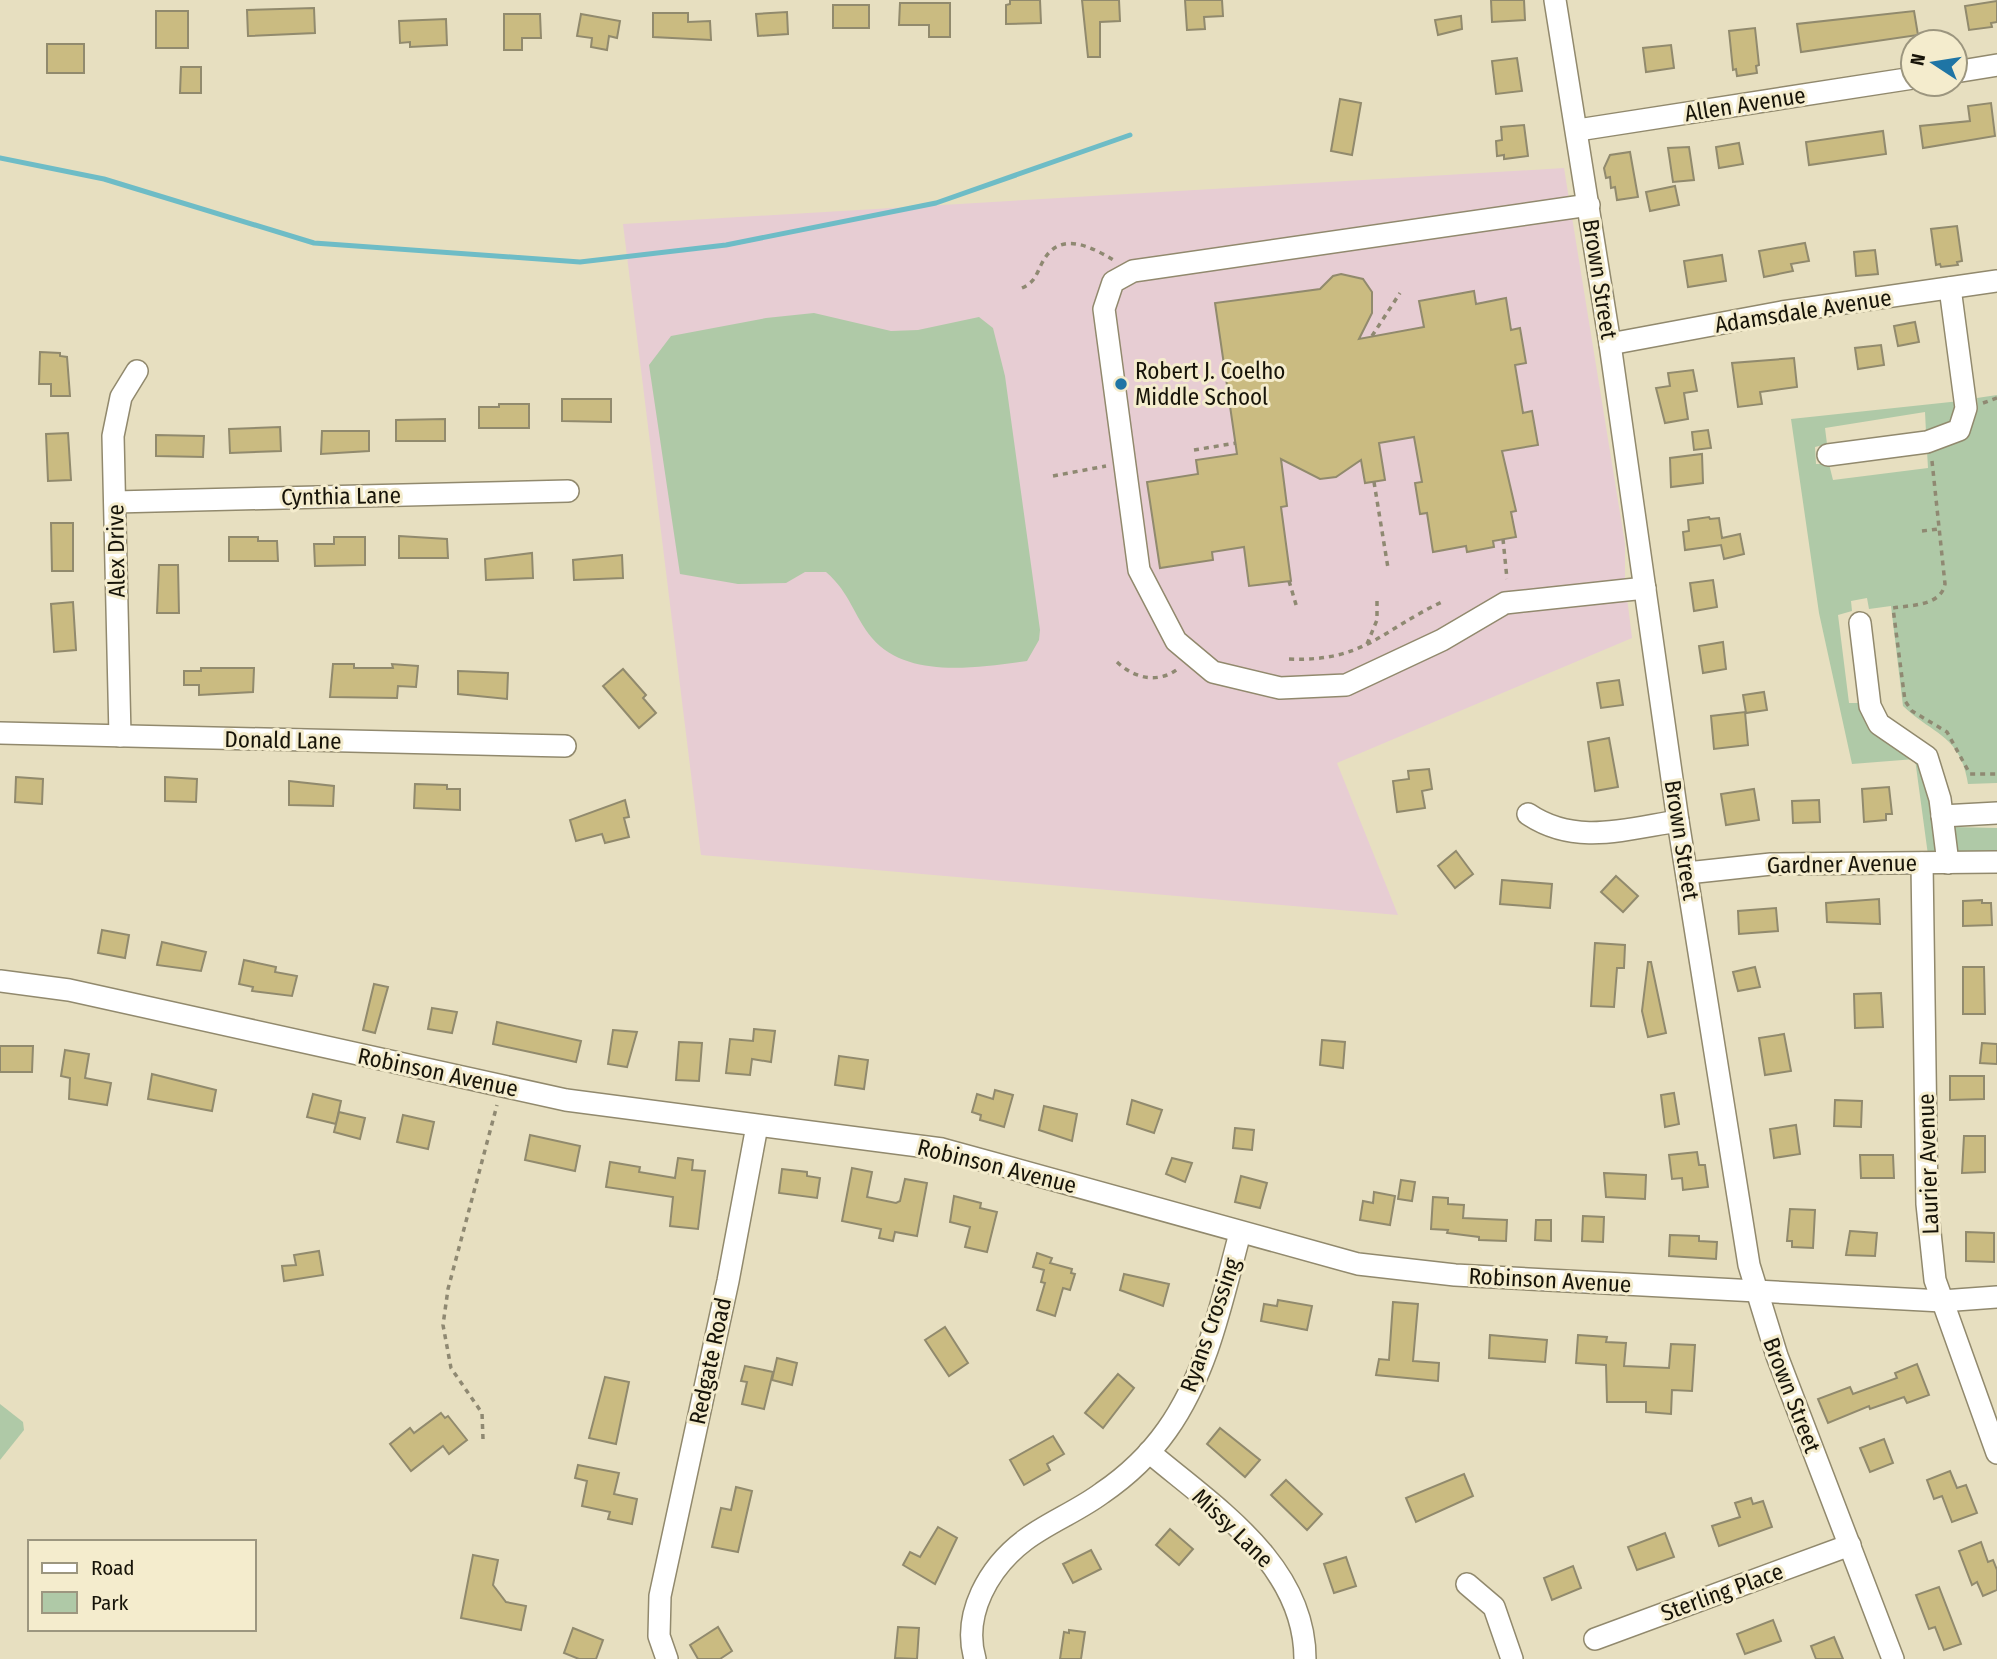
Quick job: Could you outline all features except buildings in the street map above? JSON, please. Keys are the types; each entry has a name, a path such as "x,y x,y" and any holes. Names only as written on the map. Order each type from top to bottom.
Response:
{"street":[{"name":"Brown Street","path":"1555,0 1578,130 1678,821 1745,1242 1755,1289 1777,1356 1893,1659"},
{"path":"1969,70 1997,65"},
{"name":"Allen Avenue","path":"1578,130 1899,80"},
{"path":"1589,205 1133,271 1113,282 1104,309 1139,570 1176,641 1213,672 1280,688 1346,685 1442,640 1505,603 1645,588"},
{"name":"Adamsdale Avenue","path":"1610,344 1782,312 1997,281"},
{"path":"1828,455 1927,442 1959,430 1966,408 1950,288"},
{"name":"Alex Drive","path":"120,736 113,436 121,397 137,371"},
{"name":"Cynthia Lane","path":"115,502 568,491"},
{"path":"1860,623 1870,706 1879,724 1927,757 1942,816 1948,863"},
{"name":"Donald Lane","path":"0,733 565,746"},
{"path":"1942,816 1997,813"},
{"path":"1528,814 1551,827 1579,834 1678,821"},
{"name":"Gardner Avenue","path":"1687,873 1771,864 1997,862"},
{"name":"Laurier Avenue","path":"1922,863 1927,1204 1935,1280 1997,1453"},
{"name":"Robinson Avenue","path":"0,981 69,990 606,1107 876,1138 942,1149 1358,1264 1420,1272 1942,1301 1997,1297"},
{"name":"Redgate Road","path":"667,1659 659,1636 660,1596 728,1281 757,1126"},
{"name":"Ryans Crossing","path":"975,1659 971,1629 974,1611 988,1581 1008,1554 1026,1539 1105,1492 1149,1452 1166,1431 1195,1379 1215,1324 1240,1233"},
{"name":"Missy Lane","path":"1149,1452 1237,1527 1271,1562 1284,1581 1298,1615 1305,1659"},
{"name":"Sterling Place","path":"1595,1639 1850,1545"},
{"path":"1467,1584 1494,1607 1512,1659"}],"path":[{"path":"1022,288 1031,284 1046,257 1068,244 1086,244 1123,266"},
{"path":"1372,337 1401,293"},
{"path":"1980,408 1989,398 1997,398"},
{"path":"1194,450 1236,443"},
{"path":"1934,459 1931,465 1945,584 1942,594 1933,601 1893,608 1905,701 1912,710 1947,732 1970,774 1997,774"},
{"path":"1053,476 1118,464"},
{"path":"1374,482 1388,568"},
{"path":"1922,531 1938,529"},
{"path":"1503,539 1507,579"},
{"path":"1289,581 1297,608"},
{"path":"1366,646 1377,620 1377,599"},
{"path":"1289,659 1332,658 1366,646 1409,617 1444,601"},
{"path":"1117,662 1138,677 1151,678 1165,676 1186,663"},
{"path":"483,1439 482,1413 457,1378 446,1356 443,1325 448,1289 501,1086"}],"shaded area":[{"name":"Robert J. Coelho Middle School","path":"1564,168 1625,544 1625,581 1632,638 1337,763 1398,915 701,855 623,224"}],"green space":[{"path":"814,313 891,331 918,330 979,317 993,328 1005,376 1040,630 1039,640 1027,661 945,668 905,660 887,651 872,638 847,596 826,572 805,572 786,583 738,584 680,574 649,365 671,336 766,318"},
{"path":"1997,395 1997,783 1968,784 1964,767 1952,745 1903,706 1891,606 1869,609 1867,598 1851,601 1852,611 1838,615 1849,703 1865,703 1924,763 1938,855 1928,855 1915,759 1852,764 1819,613 1791,419 1960,401 1955,425 1926,432 1925,412 1825,428 1827,444 1815,447 1816,464 1829,464 1833,480 1928,468 1927,451 1956,440 1970,427 1975,419 1977,398"},
{"path":"1954,827 1997,828 1997,853 1962,854 1955,849"},
{"path":"0,1404 23,1422 24,1430 0,1460"}],"waterway":[{"path":"0,158 104,179 314,243 580,262 726,245 936,203 1130,135"}],"place":[{"name":"Robert J. Coelho Middle School","path":"1121,384"}]}
